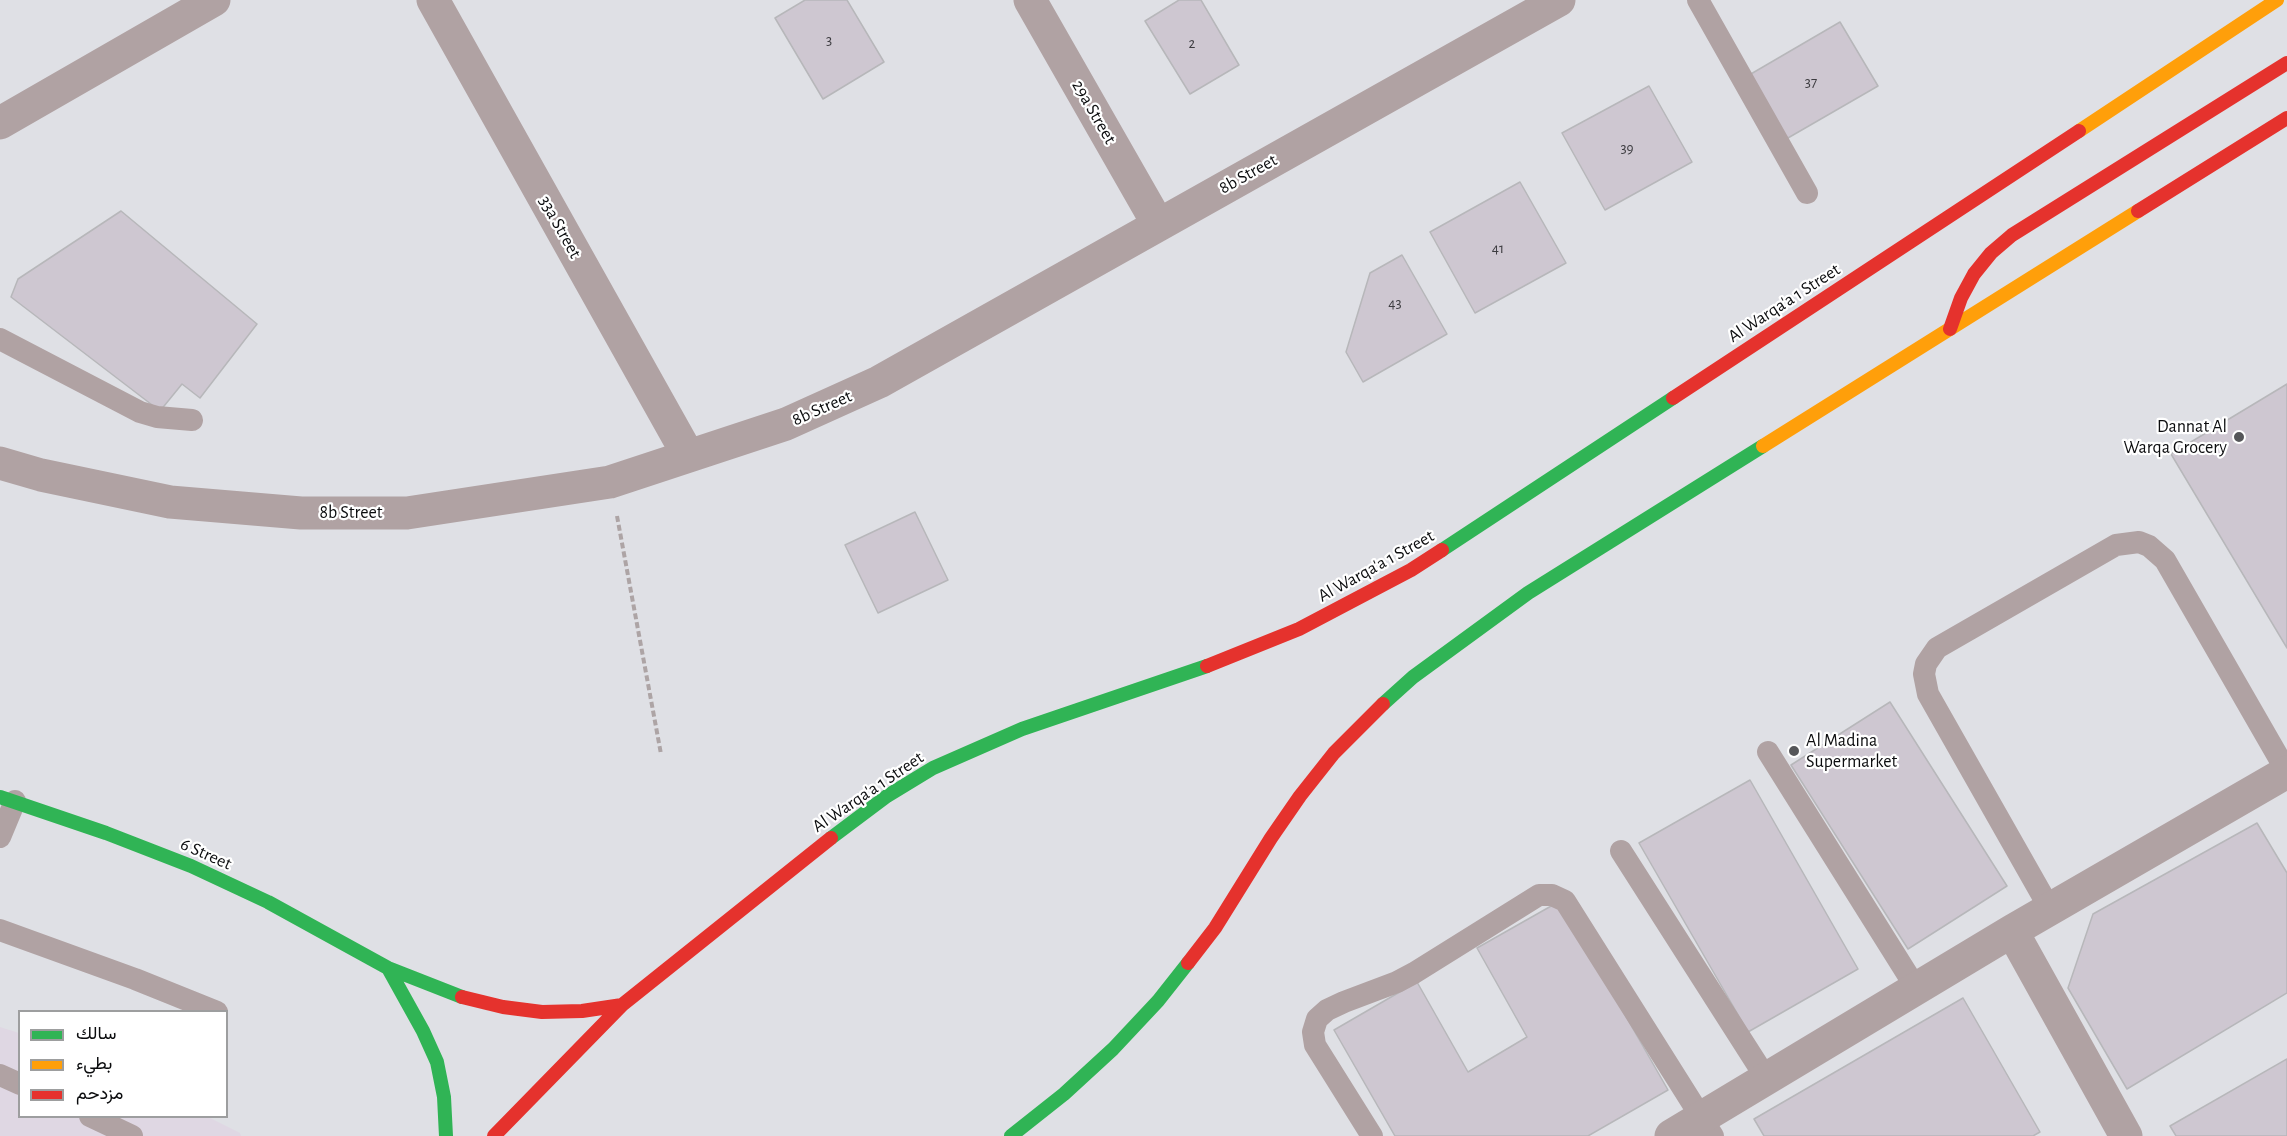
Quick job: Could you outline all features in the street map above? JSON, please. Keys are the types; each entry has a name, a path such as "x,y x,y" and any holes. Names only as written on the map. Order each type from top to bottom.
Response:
{"main road":[{"name":"Al Warqa'a 1 Street","path":"494,1136 622,1005 817,848 887,796 933,768 1022,729 1235,656 1299,629 1411,570 2277,0"},
{"path":"1950,329 1960,298 1974,274 1991,253 2012,235 2287,63"},
{"path":"1011,1136 1072,1087 1113,1049 1158,1001 1215,928 1300,796 1334,753 1413,677 1528,593 2287,118"},
{"name":"6 Street","path":"8,799 191,866 268,902 388,968 464,998 503,1007 542,1012 582,1011 622,1005"},
{"path":"388,968 423,1031 436,1062 444,1097 446,1136"}],"street":[{"path":"0,123 214,0"},
{"name":"33a Street","path":"433,0 688,455"},
{"name":"29a Street","path":"1030,0 1158,224"},
{"name":"8b Street","path":"0,463 41,476 171,502 301,513 407,513 610,482 786,424 879,382 1559,0"},
{"path":"1671,1136 1707,1127 1766,1078 2012,931 2287,772"},
{"path":"2012,931 2126,1136"}],"lane":[{"path":"1698,0 1807,193"},
{"path":"0,339 140,412 157,417 192,420"},
{"path":"2050,909 1928,694 1924,674 1926,664 1937,648 1947,642 2116,545 2139,542 2149,546 2165,560 2287,772"},
{"path":"1768,752 1916,988"},
{"path":"0,837 8,799"},
{"path":"1621,851 1766,1078"},
{"path":"1372,1136 1315,1045 1313,1032 1317,1019 1344,1002 1397,982 1414,973 1539,895 1552,895 1565,901 1707,1127"},
{"path":"0,930 214,1010"},
{"path":"0,1076 18,1083"},
{"path":"94,1118 132,1136"}],"path":[{"path":"610,482 661,754"}],"shaded area":[{"path":"0,1027 18,1033 18,1118 210,1118 240,1133 241,1136 0,1136"}],"building":[{"path":"805,0 847,0 884,62 823,99 775,18"},
{"path":"1179,0 1201,0 1239,65 1190,94 1145,21"},
{"path":"1840,22 1878,86 1781,142 1744,78"},
{"path":"1649,86 1692,162 1605,210 1562,133"},
{"path":"1520,182 1566,263 1475,313 1430,232"},
{"path":"121,211 257,324 200,398 182,384 160,411 11,297 18,279"},
{"path":"1402,255 1447,334 1363,382 1346,352 1370,273"},
{"path":"2287,384 2287,648 2171,454"},
{"path":"915,512 948,580 878,613 845,545"},
{"path":"1890,702 2007,886 1908,949 1791,765"},
{"path":"1750,780 1858,969 1748,1032 1639,843"},
{"path":"2257,823 2287,873 2287,993 2127,1089 2068,988 2093,914"},
{"path":"1560,901 1668,1090 1588,1136 1395,1136 1334,1030 1417,982 1468,1072 1527,1037 1477,948"},
{"path":"1963,998 2040,1132 2033,1136 1764,1136 1754,1119"},
{"path":"2287,1059 2287,1136 2176,1136 2170,1126"}],"traffic: fast":[{"path":"1442,550 1673,398"},
{"path":"1383,704 1413,677 1528,593 1763,446"},
{"path":"831,838 887,796 933,768 1022,729 1207,666"},
{"path":"0,797 106,833 191,866 268,902 388,968 462,997"},
{"path":"1011,1136 1064,1094 1113,1049 1158,1001 1188,963"},
{"path":"388,968 423,1031 437,1062 444,1097 446,1136"}],"traffic: slow":[{"path":"2079,131 2277,0"},
{"path":"1763,446 2138,211"}],"traffic: jam":[{"path":"1950,329 1961,298 1974,274 1991,253 2012,235 2287,63"},
{"path":"2138,211 2287,118"},
{"path":"1673,398 2079,131"},
{"path":"1207,666 1299,629 1411,570 1442,550"},
{"path":"1188,963 1215,928 1300,796 1334,753 1383,704"},
{"path":"494,1136 622,1005 831,838"},
{"path":"462,997 503,1007 542,1012 582,1011 622,1005"}],"place":[{"name":"Dannat Al Warqa Grocery","path":"2239,437"},
{"name":"Al Madina Supermarket","path":"1794,751"}]}
